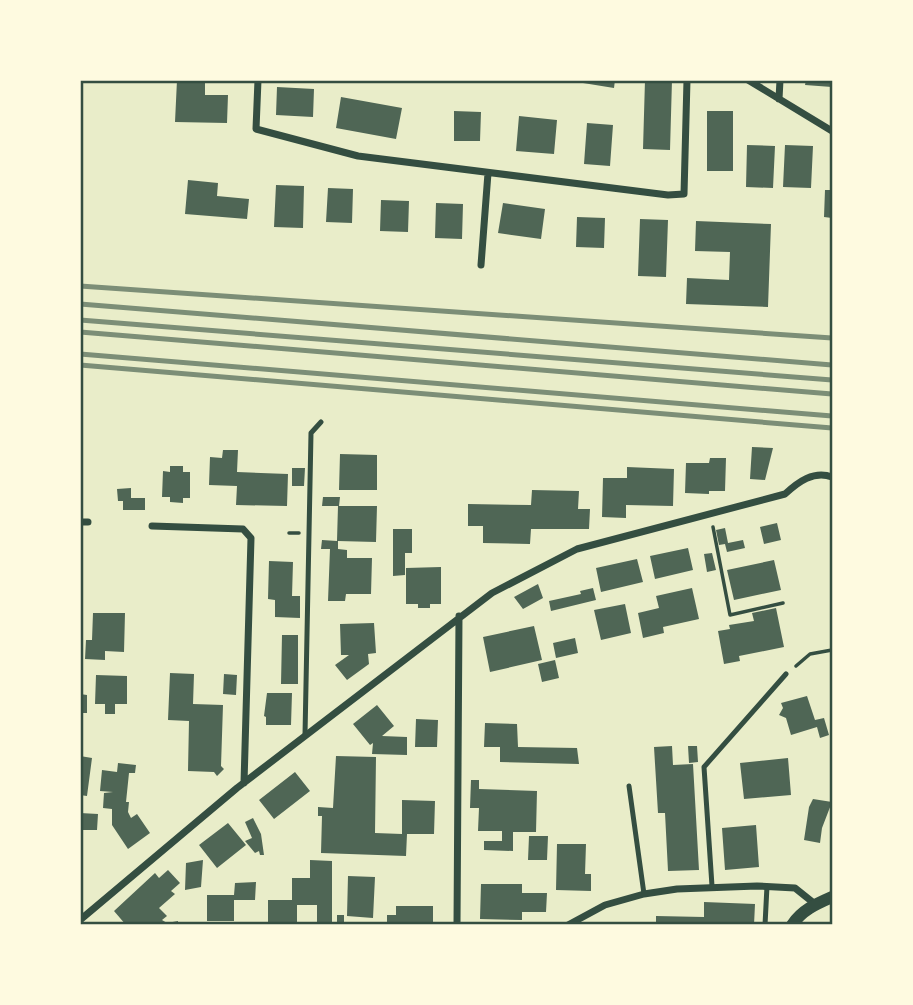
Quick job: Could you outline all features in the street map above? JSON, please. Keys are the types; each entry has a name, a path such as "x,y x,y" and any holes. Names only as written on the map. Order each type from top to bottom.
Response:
{"street":[{"path":"258,80 256,129 358,156 668,195 684,194 687,80"},
{"path":"747,80 832,131"},
{"path":"779,80 779,99"},
{"path":"481,265 488,173"},
{"path":"80,920 244,783 492,593 577,549 785,494 799,481 824,474 832,477"},
{"path":"152,526 243,529 251,538 244,783"},
{"path":"457,925 459,616"},
{"path":"568,925 605,905 644,894 712,886 795,888 815,904"},
{"path":"792,925 798,915 832,897"}],"lane":[{"path":"305,735 311,433 321,422"},
{"path":"712,886 704,767 786,674"},
{"path":"629,786 644,894"},
{"path":"765,925 767,886"}],"path":[{"path":"711,514 730,615 783,603"},
{"path":"786,674 810,654 832,650"}],"building":[{"path":"177,80 205,80 205,95 228,95 227,123 175,122"},
{"path":"583,80 615,80 614,88 583,83"},
{"path":"645,80 672,80 670,150 643,149"},
{"path":"806,80 832,80 832,87 805,85"},
{"path":"277,87 314,89 313,117 276,115"},
{"path":"341,97 402,108 396,139 336,128"},
{"path":"454,111 481,112 480,141 454,141"},
{"path":"707,111 733,111 733,171 707,171"},
{"path":"519,116 557,120 554,154 516,151"},
{"path":"587,123 613,125 610,166 584,164"},
{"path":"747,145 775,146 773,188 746,187"},
{"path":"785,145 813,146 811,188 783,187"},
{"path":"188,180 218,183 217,196 249,199 247,219 185,214"},
{"path":"276,185 304,186 303,228 274,227"},
{"path":"328,188 353,189 352,223 326,222"},
{"path":"825,190 832,190 832,218 824,217"},
{"path":"381,200 409,201 408,232 380,231"},
{"path":"436,203 463,204 462,239 435,238"},
{"path":"503,203 545,209 541,239 498,233"},
{"path":"577,217 605,218 604,248 576,247"},
{"path":"640,219 668,220 666,277 638,276"},
{"path":"696,221 771,224 768,307 686,304 687,278 729,280 730,252 695,251"},
{"path":"752,447 773,448 765,480 750,479"},
{"path":"223,450 238,450 237,472 288,474 287,506 236,505 237,486 209,485 210,457 222,458"},
{"path":"340,454 377,455 377,490 339,490"},
{"path":"710,458 726,458 725,491 709,491 709,494 685,493 686,463 709,463"},
{"path":"170,466 183,466 183,472 190,472 190,498 183,498 183,503 170,502 170,497 162,497 163,471 170,472"},
{"path":"627,467 674,469 673,506 626,505 626,518 602,517 603,478 627,478"},
{"path":"292,468 305,468 304,486 292,486"},
{"path":"131,488 131,498 145,498 145,510 123,510 123,501 118,501 117,489"},
{"path":"532,490 579,491 578,509 590,509 589,529 531,529 530,544 483,543 483,526 468,526 468,504 531,505"},
{"path":"323,497 340,497 339,506 322,506"},
{"path":"338,506 377,506 376,542 338,541 338,549 347,550 347,558 372,558 371,594 346,594 345,601 328,601 330,549 321,549 322,540 337,541"},
{"path":"777,523 781,540 764,544 760,527"},
{"path":"725,528 728,543 743,540 745,548 727,552 725,544 719,545 716,530"},
{"path":"393,529 412,529 412,553 405,553 405,575 393,576"},
{"path":"688,548 693,570 655,579 650,556"},
{"path":"712,553 716,570 707,572 704,554"},
{"path":"637,559 643,582 601,592 596,568"},
{"path":"774,560 781,590 734,600 727,570"},
{"path":"269,561 293,562 292,596 300,596 300,618 275,617 275,600 268,599"},
{"path":"441,567 441,604 418,608 418,604 406,604 406,568"},
{"path":"538,584 543,598 523,609 514,597"},
{"path":"593,588 596,600 551,611 549,601 581,594 580,591"},
{"path":"692,588 699,619 663,627 664,633 643,638 638,613 659,608 656,596"},
{"path":"625,604 631,633 601,640 594,610"},
{"path":"776,608 784,647 739,656 740,661 724,664 718,631 730,629 729,625 754,621 752,613"},
{"path":"93,613 125,613 124,652 105,651 105,660 85,659 86,640 92,640"},
{"path":"374,623 376,653 368,654 369,664 347,680 335,665 349,655 341,655 340,624"},
{"path":"534,626 542,660 490,672 483,637"},
{"path":"282,635 298,635 298,684 281,684"},
{"path":"575,638 578,653 556,658 553,643"},
{"path":"555,660 559,678 542,682 538,664"},
{"path":"170,673 194,674 193,704 223,705 221,766 224,769 217,776 214,772 188,771 189,721 168,720"},
{"path":"224,674 237,675 236,695 223,694"},
{"path":"96,675 127,676 127,704 115,704 115,714 105,714 105,704 95,704"},
{"path":"267,693 292,693 291,725 266,725 264,716"},
{"path":"80,694 87,695 87,713 80,713"},
{"path":"807,696 815,720 824,718 829,735 820,738 817,727 791,735 786,718 779,715 783,708 781,703"},
{"path":"377,705 394,726 382,736 407,737 407,755 372,754 373,743 370,745 353,724"},
{"path":"416,719 438,720 437,747 415,747"},
{"path":"485,723 517,724 518,747 577,748 579,764 500,762 500,747 484,747"},
{"path":"672,746 673,765 693,764 699,870 668,871 665,813 658,813 654,747"},
{"path":"688,746 697,746 698,762 689,763"},
{"path":"80,756 92,758 87,796 80,795"},
{"path":"336,756 376,757 375,833 402,834 402,800 435,801 434,834 407,834 406,856 321,853 322,816 318,816 318,807 333,808"},
{"path":"788,758 791,795 744,799 740,763"},
{"path":"118,763 136,765 135,773 129,773 126,802 129,802 128,812 131,818 137,814 150,833 128,849 112,825 112,809 103,808 104,793 113,792 100,791 102,770 117,772"},
{"path":"295,772 310,791 274,819 259,800"},
{"path":"471,780 479,780 479,789 537,791 536,832 513,832 513,851 484,850 484,841 502,841 502,831 478,831 479,808 470,808"},
{"path":"813,799 832,802 822,828 820,843 804,840 809,807"},
{"path":"80,813 98,814 97,830 80,830"},
{"path":"253,818 261,834 264,855 260,855 259,851 255,853 245,841 252,838 245,822"},
{"path":"228,823 246,845 217,868 199,845"},
{"path":"756,825 759,867 725,870 722,828"},
{"path":"529,836 548,836 547,860 528,860"},
{"path":"557,844 586,844 585,874 591,874 591,891 556,890"},
{"path":"203,860 201,887 185,890 186,863"},
{"path":"310,860 332,861 332,925 317,925 317,905 297,905 297,925 268,925 268,900 292,900 292,878 310,878"},
{"path":"168,870 180,883 171,891 175,894 159,908 167,916 162,920 167,923 178,921 178,925 126,925 114,911 155,873 159,878"},
{"path":"348,876 375,877 373,918 347,916"},
{"path":"256,882 255,900 234,900 234,921 207,921 207,895 234,895 235,883"},
{"path":"481,884 522,884 522,893 547,893 546,912 522,912 522,920 480,919"},
{"path":"704,902 755,904 754,925 656,925 656,916 704,917"},
{"path":"396,906 433,906 433,925 387,925 387,915 396,915"},
{"path":"337,915 344,915 344,925 337,925"}],"railway":[{"path":"80,286 832,338"},
{"path":"80,304 832,365"},
{"path":"80,320 832,380"},
{"path":"80,332 832,394"},
{"path":"80,354 832,416"},
{"path":"80,365 832,428"}]}
